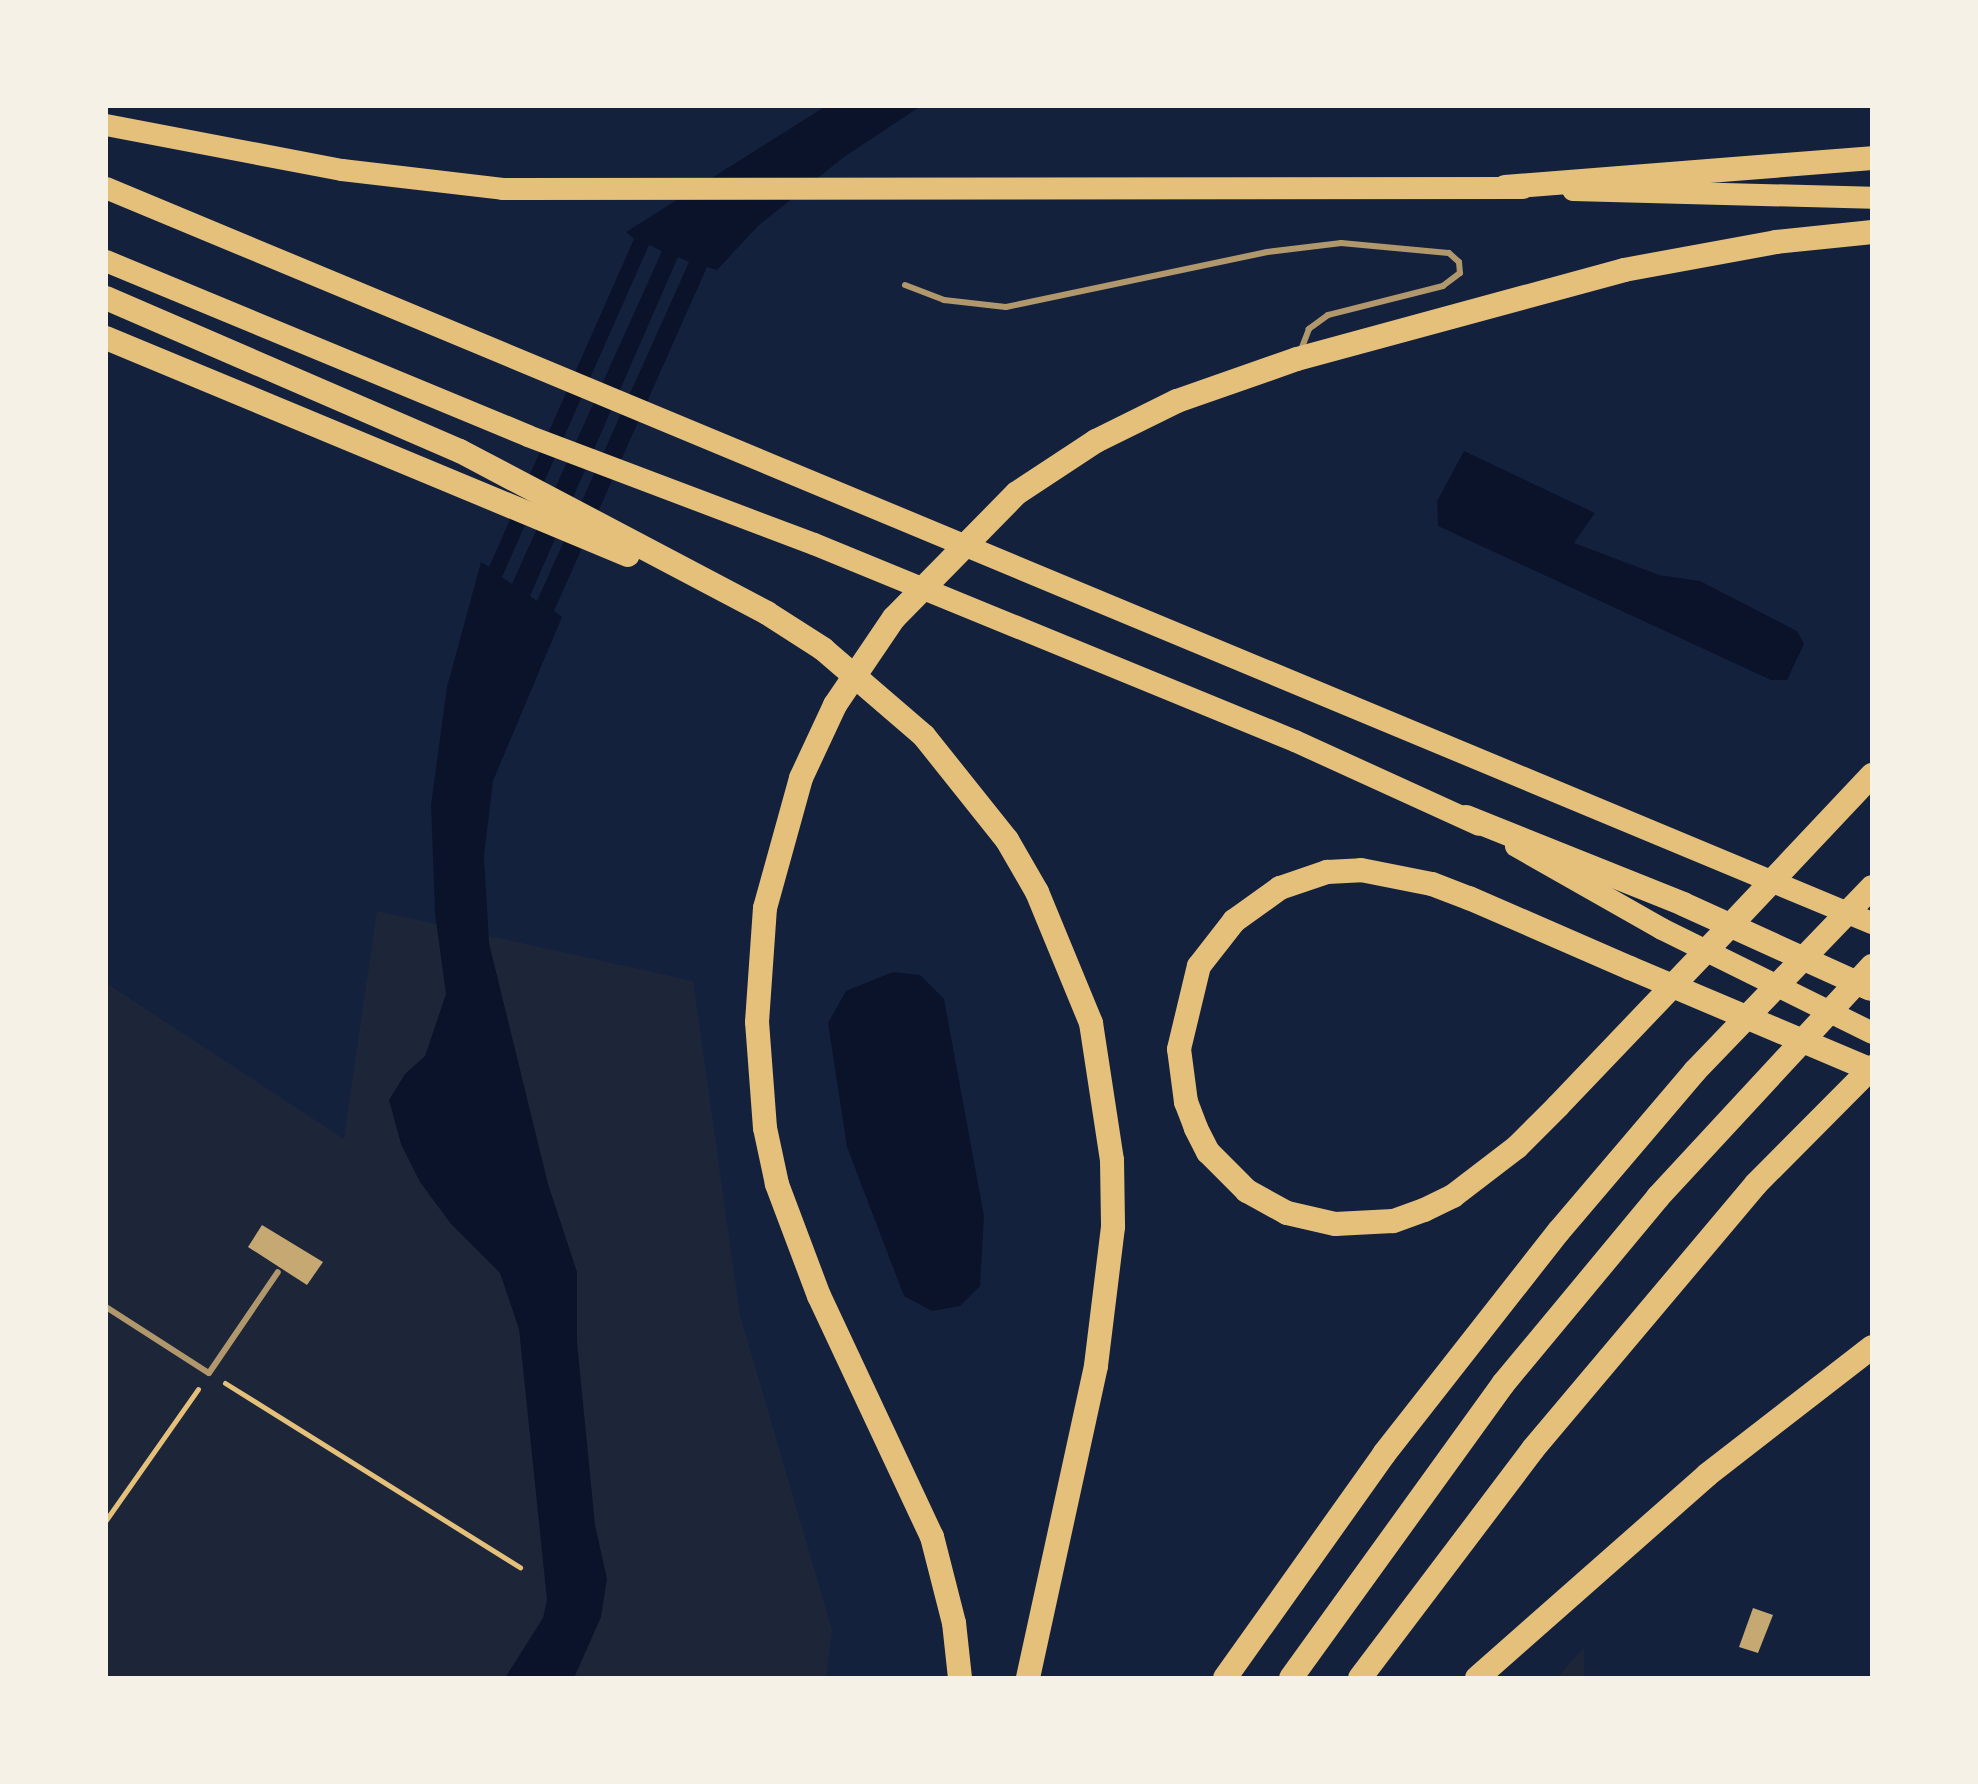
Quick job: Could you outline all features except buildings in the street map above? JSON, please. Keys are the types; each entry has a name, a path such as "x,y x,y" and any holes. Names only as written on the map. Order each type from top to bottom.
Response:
{"highway":[{"path":"106,125 226,151 373,175 503,189 1505,187 1872,198"},
{"path":"1505,187 1872,158"},
{"path":"106,188 1872,923"},
{"path":"960,1678 954,1623 932,1537 819,1296 777,1184 765,1128 758,1072 758,955 779,844 801,778 835,705 894,618 972,534 1017,493 1096,441 1177,401 1297,359 1624,270 1776,242 1872,232"},
{"path":"106,261 528,436 814,544 1466,817 1683,904 1872,990"},
{"path":"106,298 460,451 767,613 823,649 924,736 974,793 1037,892 1091,1023 1106,1104 1113,1227 1107,1294 1028,1678"},
{"path":"106,338 767,613"},
{"path":"1360,1678 1533,1449 1756,1184 1872,1069 1630,968 1432,884 1361,870 1327,872 1280,888 1254,905 1217,939 1199,966 1179,1049 1186,1102 1208,1152 1247,1191 1287,1213 1365,1224 1393,1221 1444,1201 1517,1147 1872,775"},
{"path":"1466,817 1662,929 1872,1033"},
{"path":"1225,1678 1384,1454 1559,1231 1695,1071 1872,887"},
{"path":"1291,1678 1503,1384 1658,1197 1872,966"},
{"path":"1477,1678 1707,1475 1872,1347"}],"lane":[{"path":"905,285 944,300 1006,307 1267,252 1341,243 1449,253 1459,262 1460,273 1443,286 1328,315 1309,329 1297,359"},
{"path":"106,1307 209,1373 278,1272"}],"path":[{"path":"106,1520 209,1373 520,1567"}],"shaded area":[{"path":"826,106 921,106 844,157 758,226 717,270 707,267 554,611 562,617 493,781 484,856 489,943 548,1184 577,1272 577,1342 595,1525 607,1579 601,1617 574,1678 505,1678 543,1618 547,1600 519,1329 500,1273 451,1224 420,1182 401,1144 389,1100 405,1074 425,1056 446,994 435,913 431,805 447,687 481,562 489,567 634,239 626,232","holes":["649,245 662,251 512,584 502,577","678,257 689,262 537,601 530,596"]},
{"path":"1464,451 1595,513 1574,543 1659,575 1700,581 1797,631 1804,644 1787,680 1771,680 1438,526 1437,501"},
{"path":"377,911 693,981 740,1315 832,1630 826,1678 106,1678 106,983 344,1139"},
{"path":"893,972 920,975 944,999 984,1216 980,1286 960,1306 932,1311 904,1296 847,1147 828,1023 846,991"},
{"path":"1584,1647 1584,1678 1557,1678"}]}
